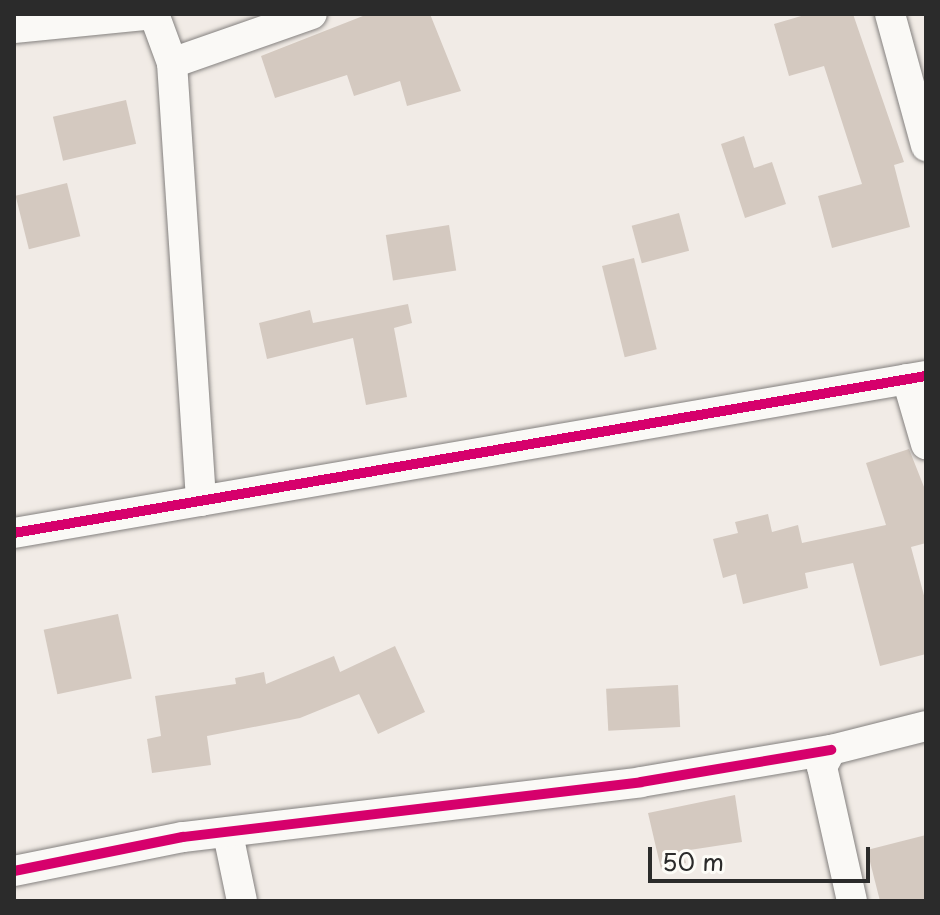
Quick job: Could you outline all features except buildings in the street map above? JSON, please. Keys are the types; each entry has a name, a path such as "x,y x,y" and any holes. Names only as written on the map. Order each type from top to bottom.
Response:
{"street":[{"path":"14,28 154,14 172,63 201,501"},
{"path":"172,63 312,14"},
{"path":"890,14 926,146"},
{"path":"14,533 917,377 926,444"},
{"path":"14,871 228,834 641,782 831,750 926,726"},
{"path":"831,750 822,767 852,901"},
{"path":"228,834 242,901"}],"cycle path":[{"path":"14,533 926,376"},
{"path":"14,871 183,837 641,782 831,750"}]}
